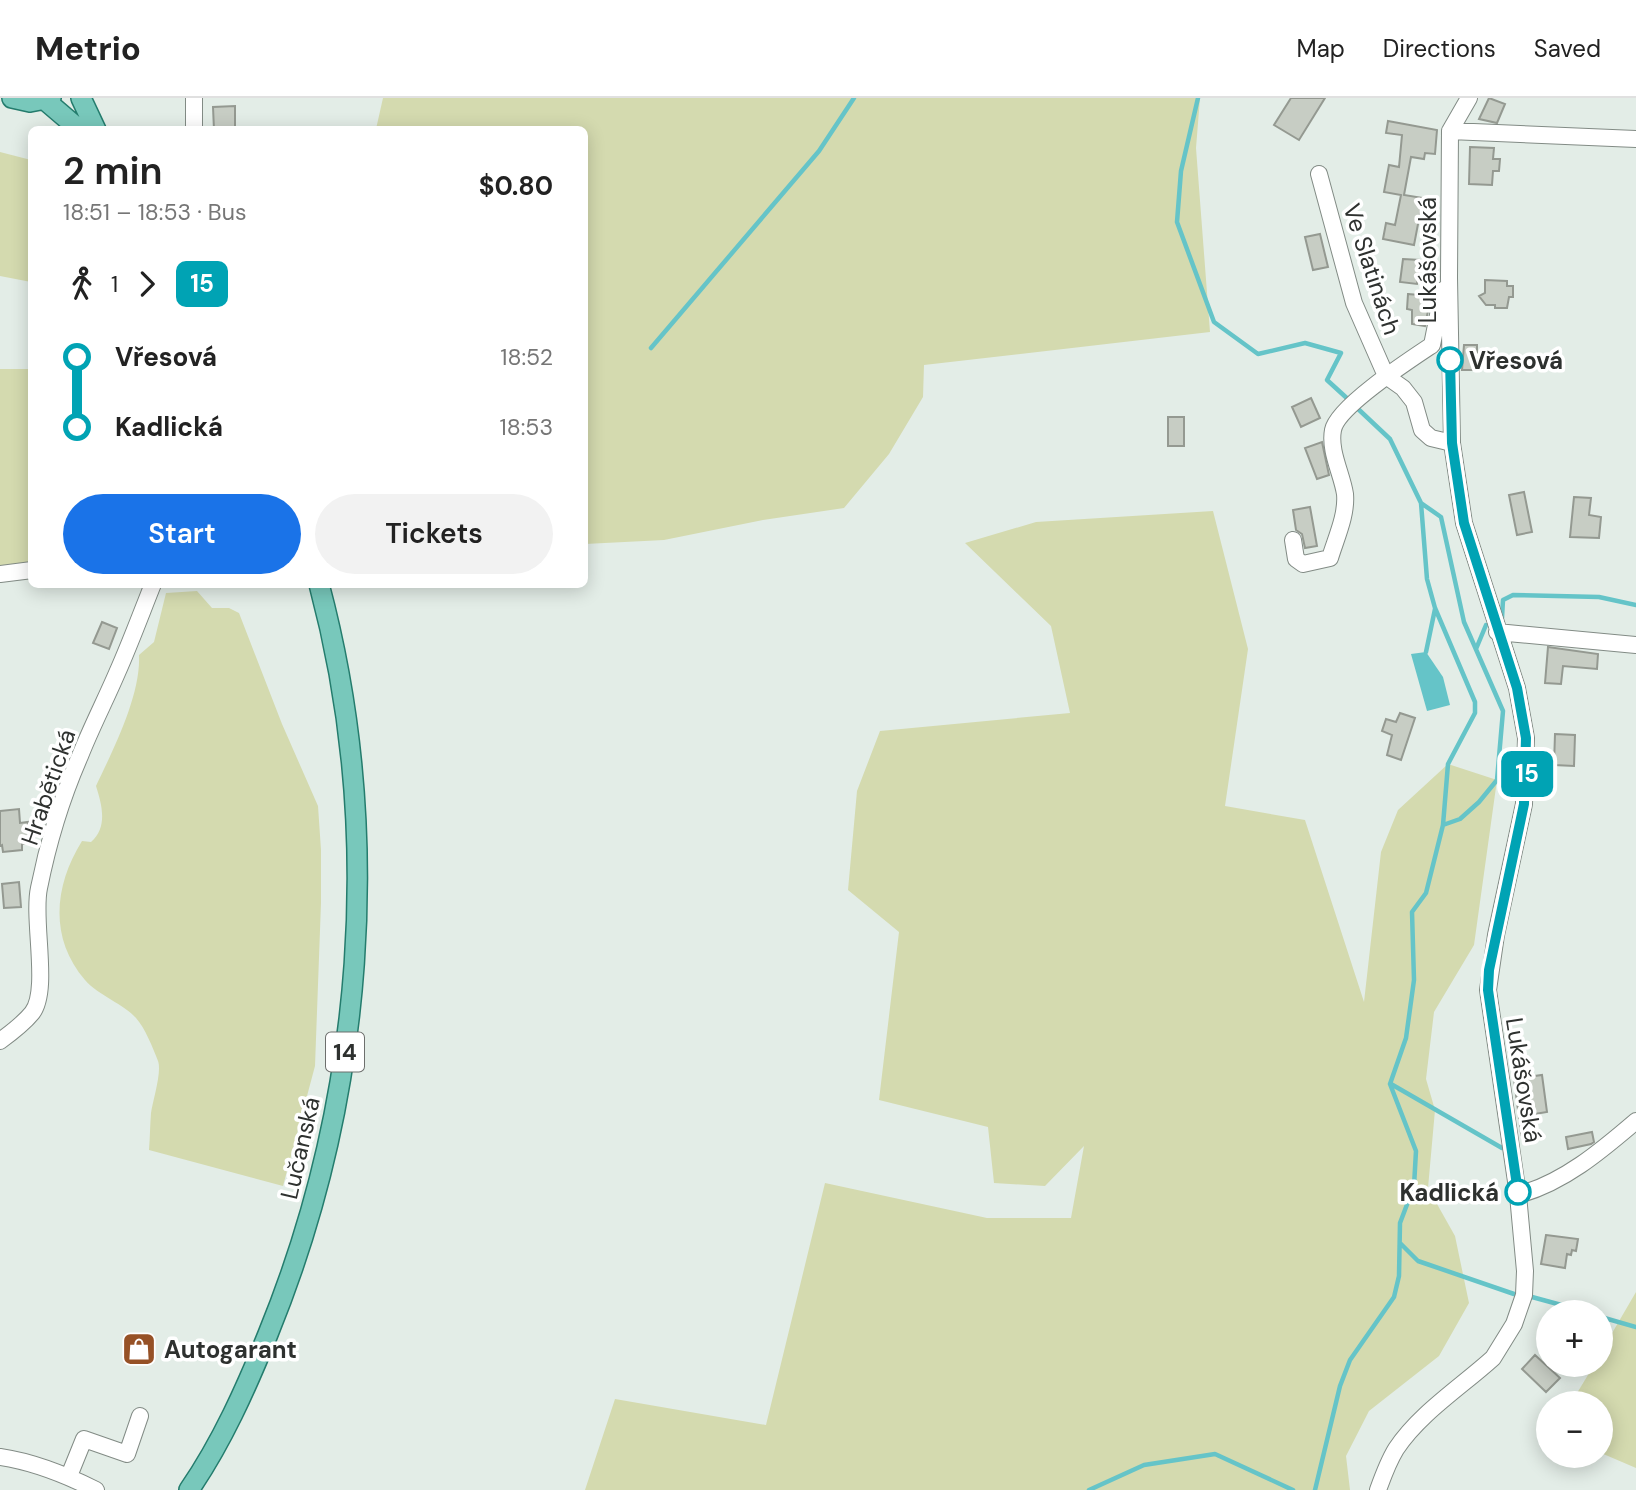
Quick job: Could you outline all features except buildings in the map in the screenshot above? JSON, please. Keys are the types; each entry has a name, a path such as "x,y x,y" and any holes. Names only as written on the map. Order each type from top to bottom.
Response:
{"main road":[{"path":"12,98 30,102 48,99 76,126"},
{"path":"81,98 94,126"},
{"name":"Lučanská","path":"189,1490 208,1461 238,1404 282,1299 322,1170 347,1040 356,932 355,816 340,681 321,592"}],"street":[{"path":"194,98 194,126"},
{"name":"Lukášovská","path":"1378,1490 1397,1447 1431,1412 1493,1358 1514,1324 1524,1295 1525,1271 1518,1195 1488,990 1489,970 1524,804 1526,738 1517,688 1464,523 1452,443 1450,131 1469,98"},
{"path":"1450,131 1636,139"},
{"name":"Ve Slatinách","path":"1319,174 1353,303 1386,376 1403,388 1413,402 1422,430 1431,438 1452,443"},
{"name":"Ve Slatinách","path":"1293,540 1296,559 1303,564 1330,558 1342,519 1345,496 1334,453 1333,429 1341,416 1362,396 1432,345 1441,295 1449,278"},
{"path":"0,574 28,570"},
{"name":"Hrabětická","path":"0,1041 32,1013 39,1001 37,907 49,851 66,789 151,588"},
{"path":"1497,632 1636,645"},
{"path":"1518,1195 1574,1170 1636,1121"},
{"path":"69,1476 84,1439 127,1454 140,1416"},
{"path":"0,1457 69,1476 96,1490"}],"green space":[{"path":"383,98 1200,98 1196,148 1210,332 924,365 923,397 889,454 844,508 763,520 664,540 588,544 588,126 377,126"},
{"path":"0,152 28,159 28,281 0,276"},
{"path":"0,369 28,369 28,564 0,568"},
{"path":"1213,511 1248,649 1225,806 1305,820 1364,1002 1381,852 1398,810 1448,764 1497,780 1474,945 1434,1012 1426,1079 1435,1110 1428,1188 1455,1236 1469,1303 1439,1356 1369,1411 1346,1456 1350,1490 585,1490 615,1399 766,1425 825,1183 987,1218 1071,1218 1084,1146 1045,1186 994,1183 988,1127 879,1100 899,932 848,890 857,791 880,731 1070,713 1051,626 965,543 1036,522"},
{"path":"197,591 212,608 229,608 239,613 282,724 318,806 321,903 315,1066 283,1186 149,1150 151,1113 159,1072 156,1056 136,1018 97,991 73,964 61,929 59,912 66,876 82,841 91,842 102,823 102,808 96,786 131,705 139,655 154,642 166,593"},
{"path":"1636,1292 1636,1468 1613,1458 1613,1391 1578,1391 1587,1377 1613,1377 1613,1331"}],"water":[{"path":"1426,652 1443,677 1450,705 1427,711 1411,654"}],"waterway":[{"path":"651,348 819,151 854,98"},
{"path":"1198,98 1181,171 1177,222 1214,322 1258,354 1305,343 1341,353 1327,380 1350,401"},
{"path":"1315,1490 1340,1386 1350,1360 1394,1297 1399,1276 1400,1223 1414,1186 1416,1151 1390,1084 1406,1038 1414,980 1412,912 1426,893 1443,825 1460,819 1497,780 1503,711 1464,622 1441,517 1421,503 1390,439 1356,407"},
{"path":"1421,503 1427,579 1435,608 1475,702 1475,713 1448,764 1443,825"},
{"path":"1502,618 1503,600 1513,595 1599,597 1636,605"},
{"path":"1426,652 1435,609"},
{"path":"1476,649 1486,625"},
{"path":"1391,1084 1502,1148"},
{"path":"1400,1243 1418,1261 1514,1294"},
{"path":"1532,1297 1543,1300"},
{"path":"1613,1320 1636,1327"},
{"path":"1089,1490 1144,1465 1215,1454 1293,1490"}],"bus line":[{"name":"15","path":"1450,360 1452,443 1464,523 1517,688 1526,738 1527,775 1524,804 1489,970 1488,990 1518,1192"}],"place":[{"name":"Vřesová","path":"1450,360"},
{"name":"Kadlická","path":"1518,1192"},
{"name":"Autogarant","path":"139,1349"}]}
